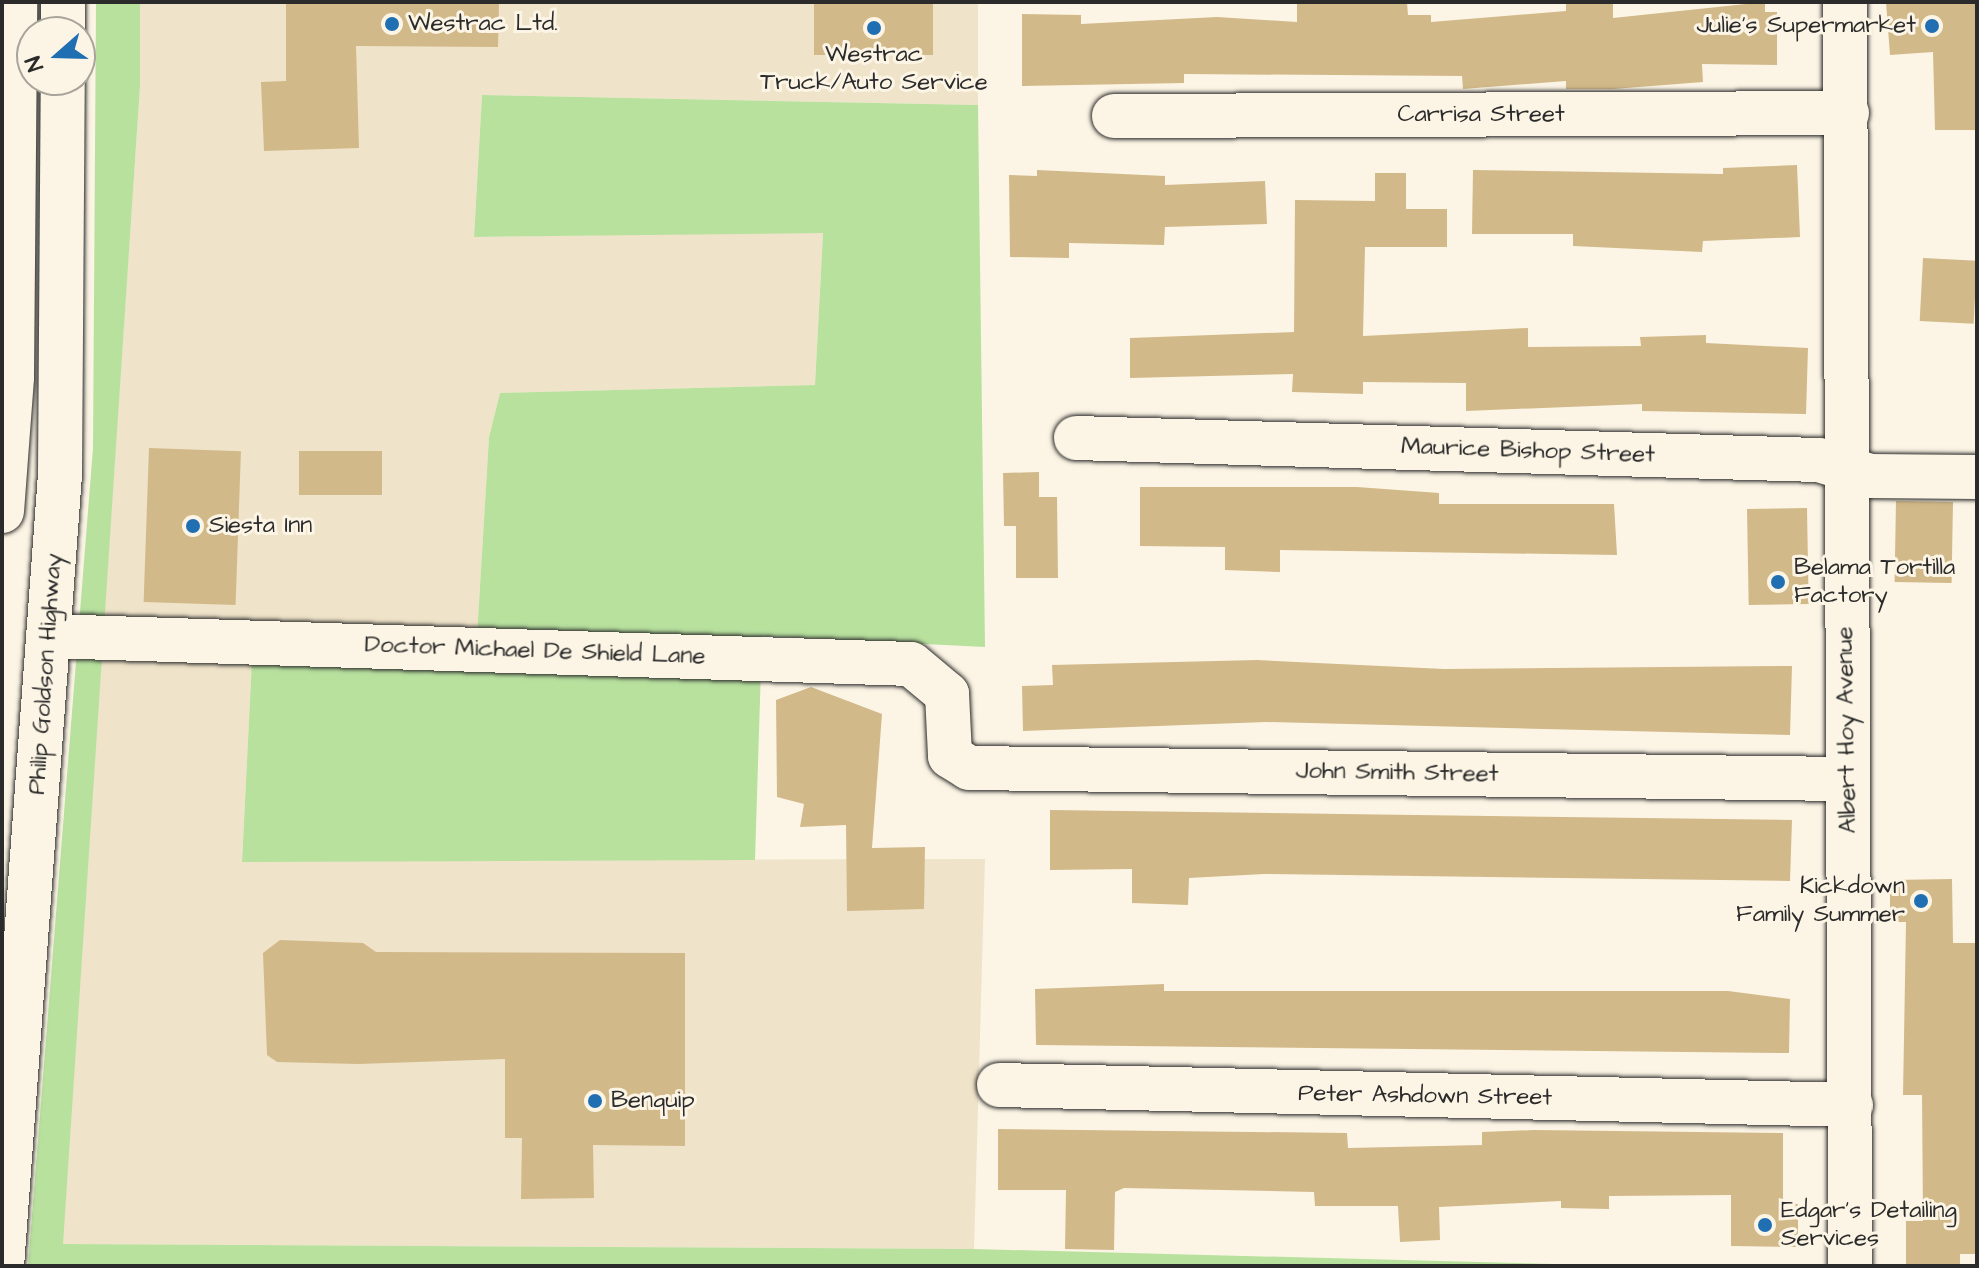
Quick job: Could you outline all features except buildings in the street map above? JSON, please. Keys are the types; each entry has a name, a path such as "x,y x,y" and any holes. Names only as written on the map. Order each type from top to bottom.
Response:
{"main road":[{"path":"2,511 12,377 15,2"},
{"name":"Albert Hoy Avenue","path":"1845,2 1850,1266"},
{"name":"Philip Goldson Highway","path":"2,1266 60,475 63,96"},
{"name":"Carrisa Street","path":"1114,116 1847,113"},
{"name":"Maurice Bishop Street","path":"1076,438 1819,460 1870,476 1977,477"},
{"name":"Doctor Michael De Shield Lane","path":"49,636 911,664 947,694 950,756"},
{"name":"John Smith Street","path":"950,756 969,768 1847,779"},
{"name":"Peter Ashdown Street","path":"999,1085 1851,1105"}],"shaded area":[{"path":"140,2 978,2 978,105 482,95 474,237 823,232 815,385 500,393 489,437 477,636 253,639 242,861 985,859 974,1249 62,1244 140,86"}],"green space":[{"path":"96,2 140,2 140,86 63,1244 974,1249 1634,1266 28,1266 93,448"},
{"path":"482,95 978,105 985,647 762,636 755,860 242,862 253,639 477,636 489,437 500,393 815,385 823,233 474,237"}],"place":[{"name":"Westrac Ltd.","path":"392,24"},
{"name":"Julie's Supermarket","path":"1932,26"},
{"name":"Westrac Truck/Auto Service","path":"874,28"},
{"name":"Siesta Inn","path":"193,526"},
{"name":"Belama Tortilla Factory","path":"1778,582"},
{"name":"Kickdown Family Summer","path":"1921,901"},
{"name":"Benquip","path":"595,1101"},
{"name":"Edgar's Detailing Services","path":"1765,1225"}]}
